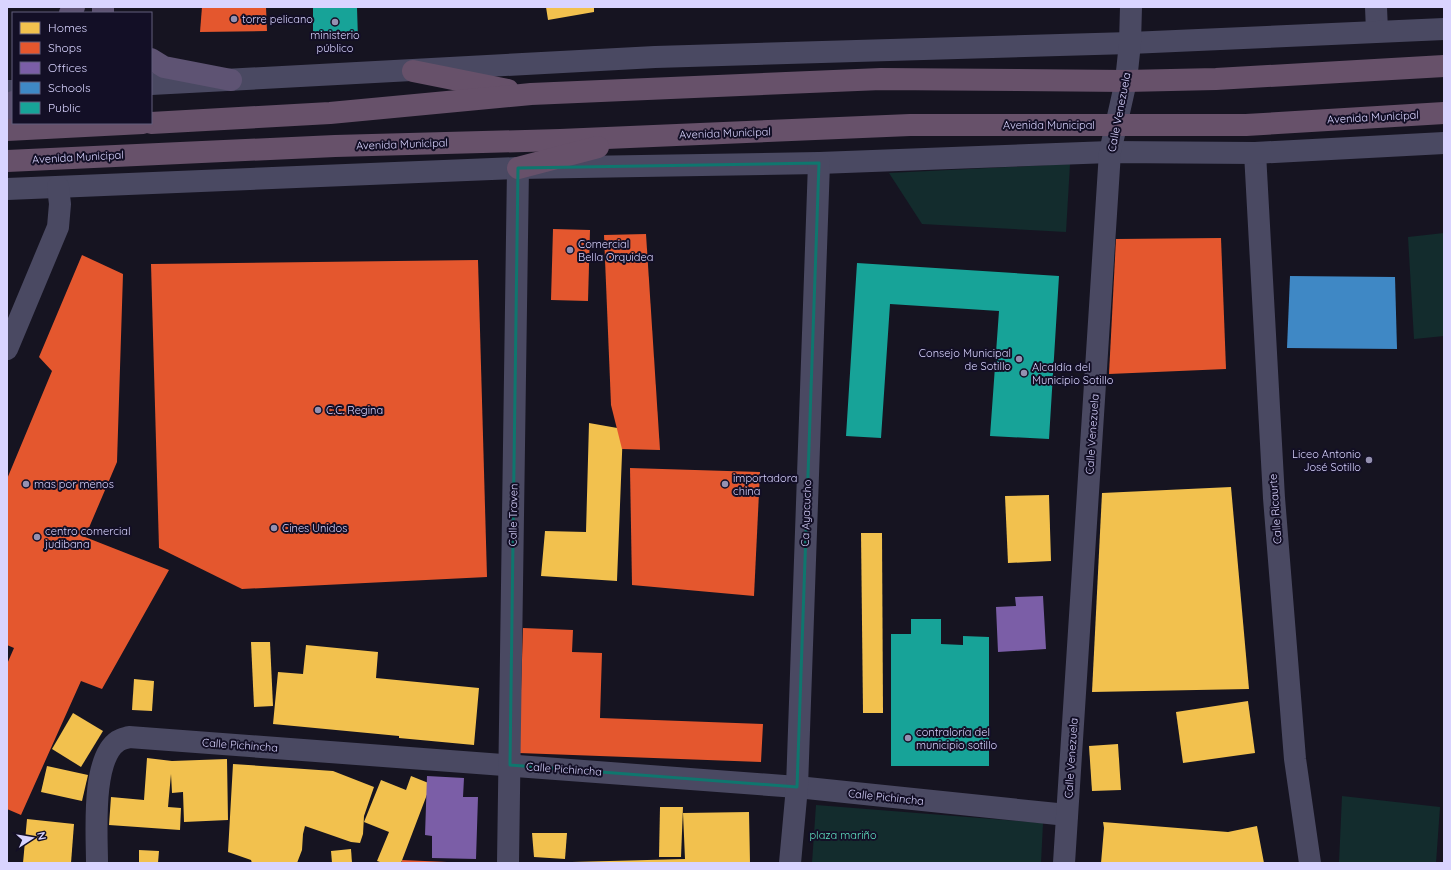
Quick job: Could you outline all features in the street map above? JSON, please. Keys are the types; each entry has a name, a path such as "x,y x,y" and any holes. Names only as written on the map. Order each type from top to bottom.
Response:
{"highway":[{"path":"152,123 330,113 531,94 880,79 1126,81 1216,79 1444,66"},
{"path":"413,71 531,94"},
{"name":"Avenida Municipal","path":"7,161 334,146 560,140 910,125 1246,125 1444,113"},
{"path":"7,130 124,124"},
{"path":"518,168 641,136"}],"main road":[{"path":"152,60 164,67 231,80"}],"street":[{"name":"Calle Venezuela","path":"1064,863 1110,152 1126,81 1130,43 1131,7"},
{"path":"1376,7 1376,31"},
{"path":"152,84 655,57 1130,43 1444,28"},
{"path":"7,189 518,168 819,163 1110,152 1255,153 1444,143"},
{"name":"Calle Ricaurte","path":"1255,153 1274,498 1295,758 1310,863"},
{"name":"Ca Ayacucho","path":"790,863 796,787 819,163"},
{"name":"Calle Traven","path":"508,863 518,168"},
{"path":"7,349 58,227 60,204 58,186"},
{"name":"Calle Pichincha","path":"97,863 97,793 102,767 107,753 118,741 130,737 796,787 1067,815"}],"highlighted area":[{"path":"819,163 797,787 510,765 518,168"}],"green space":[{"path":"1070,164 1066,232 922,224 889,173"},
{"path":"1444,233 1444,336 1414,339 1408,237"},
{"path":"1342,796 1440,807 1436,863 1339,863"},
{"name":"plaza mariño","path":"816,805 1043,823 1041,863 812,863"}],"building: Homes":[{"path":"546,7 594,7 594,12 548,20"},
{"path":"589,423 623,429 617,581 541,576 545,531 586,532"},
{"path":"1231,487 1249,689 1092,692 1102,493"},
{"path":"1049,495 1051,561 1008,563 1005,496"},
{"path":"861,533 882,533 883,713 863,713"},
{"path":"251,642 270,642 273,706 254,707"},
{"path":"306,645 378,652 376,678 479,688 474,745 273,724 278,672 303,674"},
{"path":"134,679 154,681 152,711 132,710"},
{"path":"1248,701 1255,753 1183,763 1176,712"},
{"path":"73,713 103,731 81,767 52,749"},
{"path":"1118,744 1121,790 1092,791 1089,746"},
{"path":"147,758 172,761 227,759 228,820 184,822 183,792 172,793 171,774 168,807 181,808 180,830 109,825 111,797 144,800"},
{"path":"233,764 333,771 374,787 364,816 363,834 360,843 351,842 305,826 302,850 297,863 252,863 251,860 228,852"},
{"path":"47,766 88,775 82,801 41,792"},
{"path":"411,776 431,784 401,863 383,863 377,861 389,832 364,822 381,780 406,790"},
{"path":"660,807 683,807 681,857 659,857"},
{"path":"749,812 750,863 572,863 685,859 683,813"},
{"path":"27,819 74,824 71,863 23,863"},
{"path":"1103,822 1228,832 1257,826 1264,863 1101,863 1104,828"},
{"path":"532,833 567,833 565,859 534,857"},
{"path":"351,849 352,863 332,863 331,851"},
{"path":"139,850 159,851 158,863 139,863"}],"building: Shops":[{"name":"torre pelicano","path":"202,7 266,7 267,31 200,32"},
{"path":"553,229 590,230 588,301 551,300"},
{"path":"646,234 660,450 622,449 611,405 604,235"},
{"path":"1221,238 1226,369 1109,374 1116,239"},
{"path":"82,255 123,274 117,462 85,537 169,570 102,689 81,681 21,815 7,809 7,664 14,648 7,645 7,479 52,371 39,357"},
{"path":"478,260 487,577 242,589 159,548 151,264"},
{"path":"630,468 760,472 754,596 632,585"},
{"path":"523,628 573,630 572,652 602,653 600,718 763,724 761,762 519,753"},
{"path":"402,860 447,862 447,863 402,863"}],"building: Offices":[{"path":"1043,596 1046,649 998,652 996,607 1016,606 1015,597"},
{"path":"427,776 464,778 463,797 478,797 476,859 432,858 432,836 425,835"}],"building: Schools":[{"path":"1290,276 1395,277 1397,349 1287,348"}],"building: Public":[{"name":"ministerio público","path":"313,7 357,7 358,40 313,37"},
{"name":"Alcaldía del Municipio Sotillo","path":"857,263 1059,276 1049,439 990,436 999,311 890,304 881,438 846,436"},
{"path":"911,619 941,619 941,644 963,645 963,636 989,637 989,766 891,766 891,634 911,634"}],"place":[{"name":"torre pelicano","path":"234,19"},
{"name":"ministerio público","path":"335,22"},
{"name":"Comercial Bella Orquidea","path":"570,250"},
{"name":"Consejo Municipal de Sotillo","path":"1019,359"},
{"name":"Alcaldía del Municipio Sotillo","path":"1024,373"},
{"name":"C.C. Regina","path":"318,410"},
{"name":"Liceo Antonio José Sotillo","path":"1369,460"},
{"name":"mas por menos","path":"26,484"},
{"name":"importadora china","path":"725,484"},
{"name":"Cines Unidos","path":"274,528"},
{"name":"centro comercial judibana","path":"37,537"},
{"name":"contraloría del municipio sotillo","path":"908,738"}]}
